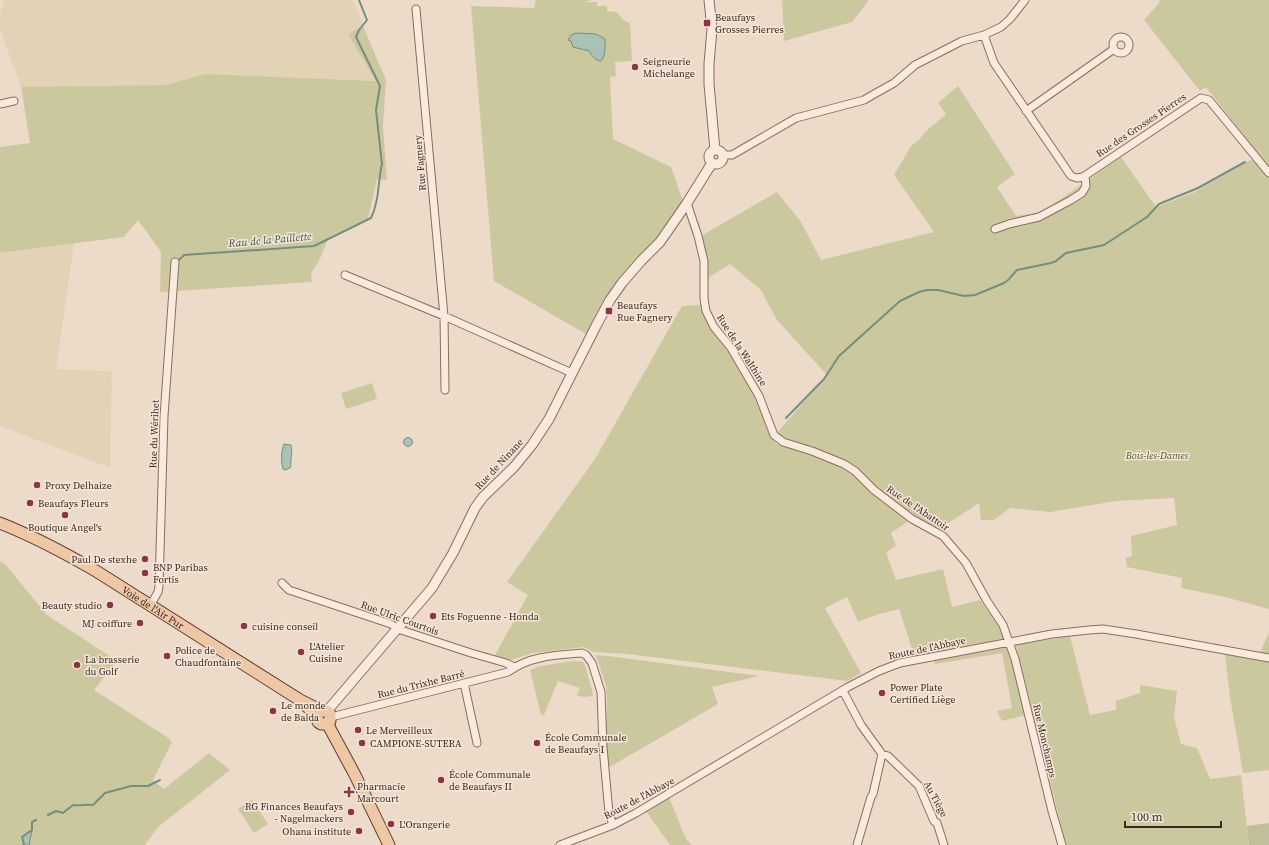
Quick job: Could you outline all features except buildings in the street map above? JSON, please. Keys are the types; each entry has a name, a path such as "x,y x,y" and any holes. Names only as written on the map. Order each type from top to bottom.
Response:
{"main road":[{"name":"Voie de l'Air Pur","path":"0,523 68,554 325,716"},
{"path":"325,716 354,773 385,843"}],"street":[{"path":"709,0 712,29 709,84 719,152 732,155 802,116 864,100 894,83 915,65 962,42 1001,28 1025,0"},
{"name":"Rue Fagnery","path":"416,9 444,316 445,390"},
{"path":"984,35 994,63 1026,111 1071,176 1077,178 1085,176 1086,186 1082,193 1039,217 995,229"},
{"path":"1026,111 1114,49"},
{"name":"Rue des Grosses Pierres","path":"1085,176 1200,98 1209,100 1269,173"},
{"path":"0,104 14,101"},
{"name":"Rue de Ninane","path":"325,716 432,588 475,508 483,497 514,467 532,445 549,419 610,300 622,283 660,242 712,163 716,164 721,162 719,152"},
{"name":"Rue de la Walthine","path":"687,203 698,236 702,255 706,311 714,327 730,348 759,396 774,435"},
{"name":"Rue du Wérihet","path":"150,606 158,592 159,586 164,416 175,262"},
{"path":"345,275 444,316 572,373"},
{"name":"Rue de l'Abattoir","path":"774,435 783,442 812,451 844,464 855,471 874,490 908,516 943,536 966,563 1003,625 1010,642"},
{"name":"Rue Ulric Courtois","path":"282,583 289,590 391,624 398,629 514,667"},
{"name":"Route de l'Abbaye","path":"560,845 613,825 642,810 843,691 891,666 1076,630 1103,630 1136,634 1269,658"},
{"name":"Rue Monchamps","path":"1010,642 1052,811 1062,845"},
{"name":"Rue du Trixhe Barré","path":"325,716 508,672 520,664 549,656 582,653 590,659 601,692 609,813 613,825"},
{"path":"464,683 477,743"},
{"name":"Au Tiège","path":"843,691 861,725 882,754 888,756 919,786 934,821 937,823 944,845"},
{"path":"857,845 873,794 882,754"}],"shaded area":[{"path":"4,0 352,0 359,12 363,26 348,34 377,81 205,74 166,85 21,87 0,30 0,13"},
{"path":"576,33 596,34 605,39 603,59 601,61 594,58 589,51 573,47 571,41 568,40 571,35"},
{"path":"74,244 56,369 112,371 110,468 0,426 0,253"},
{"path":"408,437 413,442 408,447 403,442"},
{"path":"284,444 291,445 292,447 291,467 286,470 283,469 282,463"},
{"path":"1269,823 1269,845 1249,845 1247,826"},
{"path":"32,830 29,845 23,845 22,837"}],"green space":[{"path":"536,0 594,0 586,2 597,2 597,6 607,6 607,11 617,12 623,20 630,23 632,61 615,62 616,76 610,77 613,139 671,167 683,201 655,243 609,296 586,334 494,281 471,6 534,8","holes":["576,33 596,34 605,39 605,50 592,56 589,51 573,47 571,41 568,40 571,35"]},
{"path":"782,0 869,0 852,22 784,41"},
{"path":"1159,0 1269,0 1269,168 1206,87 1200,91 1144,20 1160,2"},
{"path":"363,26 386,80 383,126 387,180 377,179 368,219 329,237 319,261 311,273 312,282 160,292 161,252 138,220 124,237 0,253 0,147 30,143 21,87 166,85 205,74 376,81 348,34"},
{"name":"Bois-les-Dames","path":"958,86 1015,174 997,187 1016,216 1042,212 1121,157 1156,207 1195,192 1254,158 1269,177 1269,609 1225,597 1181,588 1182,578 1127,567 1126,558 1132,556 1131,536 1177,525 1174,498 1116,501 1050,512 1010,508 994,520 981,520 979,503 939,529 909,512 871,484 852,466 825,452 784,439 777,433 827,375 777,320 761,290 730,264 706,279 701,236 777,192 801,222 821,260 934,232 894,175 911,146 946,114 938,103"},
{"path":"701,305 704,317 726,348 751,389 772,439 776,444 802,451 846,467 910,520 891,533 896,546 886,552 896,580 943,569 952,607 980,600 1007,639 914,655 899,609 879,614 858,622 847,597 825,608 861,673 848,681 627,654 593,652 584,647 533,653 508,661 494,657 528,595 507,582 595,459 682,306"},
{"path":"372,383 377,399 346,409 341,393"},
{"path":"0,561 5,564 47,615 117,661 94,690 167,737 172,742 153,780 164,789 209,753 230,770 158,827 145,845 0,845"},
{"path":"1269,632 1269,654 1260,653"},
{"path":"1070,636 1090,715 1116,710 1116,701 1140,693 1140,685 1177,691 1174,717 1181,744 1197,748 1210,779 1241,775 1249,845 1066,845 1016,645"},
{"path":"1007,646 1026,715 1002,721 997,711 1012,708 1002,653 935,664 933,659"},
{"path":"1225,654 1269,662 1269,770 1243,773 1230,697"},
{"path":"596,655 759,676 712,687 718,704 608,768 606,686"},
{"path":"573,661 584,662 593,696 583,697 577,695 580,688 558,681 544,715 541,715 530,670 540,666"},
{"path":"669,797 686,839 692,845 670,845 646,811"},
{"path":"252,800 268,824 254,833 238,809"}],"waterway":[{"name":"Rau de la Paillette","path":"177,262 184,255 314,246 371,218 378,192 382,164 376,110 380,86 356,37 359,30 367,20 359,0"},
{"path":"786,418 824,379 839,356 900,301 927,290 938,290 964,296 975,295 1004,283 1017,270 1051,263 1066,253 1104,245 1147,217 1159,204 1198,188 1245,162"},
{"path":"48,815 56,811 63,813 73,805 93,805 105,793 131,786 148,786 160,780"},
{"path":"23,845 22,837 32,830 32,822 36,820"}],"place":[{"name":"Beaufays Grosses Pierres","path":"707,23"},
{"name":"Seigneurie Michelange","path":"635,67"},
{"name":"Beaufays Rue Fagnery","path":"609,311"},
{"name":"Proxy Delhaize","path":"37,485"},
{"name":"Beaufays Fleurs","path":"30,503"},
{"name":"Boutique Angel's","path":"65,515"},
{"name":"Paul De stexhe","path":"145,559"},
{"name":"BNP Paribas Fortis","path":"145,573"},
{"name":"Beauty studio","path":"110,605"},
{"name":"Ets Foguenne - Honda","path":"433,616"},
{"name":"MJ coiffure","path":"140,623"},
{"name":"cuisine conseil","path":"244,626"},
{"name":"L'Atelier Cuisine","path":"301,652"},
{"name":"Police de Chaudfontaine","path":"167,656"},
{"name":"La brasserie du Golf","path":"77,665"},
{"name":"Power Plate Certified Liège","path":"882,693"},
{"name":"Le monde de Balda","path":"273,711"},
{"name":"Le Merveilleux","path":"358,730"},
{"name":"CAMPIONE-SUTERA","path":"362,743"},
{"name":"École Communale de Beaufays I","path":"537,743"},
{"name":"École Communale de Beaufays II","path":"441,780"},
{"name":"Pharmacie Marcourt","path":"349,792"},
{"name":"RG Finances Beaufays - Nagelmackers","path":"351,812"},
{"name":"L'Orangerie","path":"391,824"},
{"name":"Ohana institute","path":"359,831"}]}
